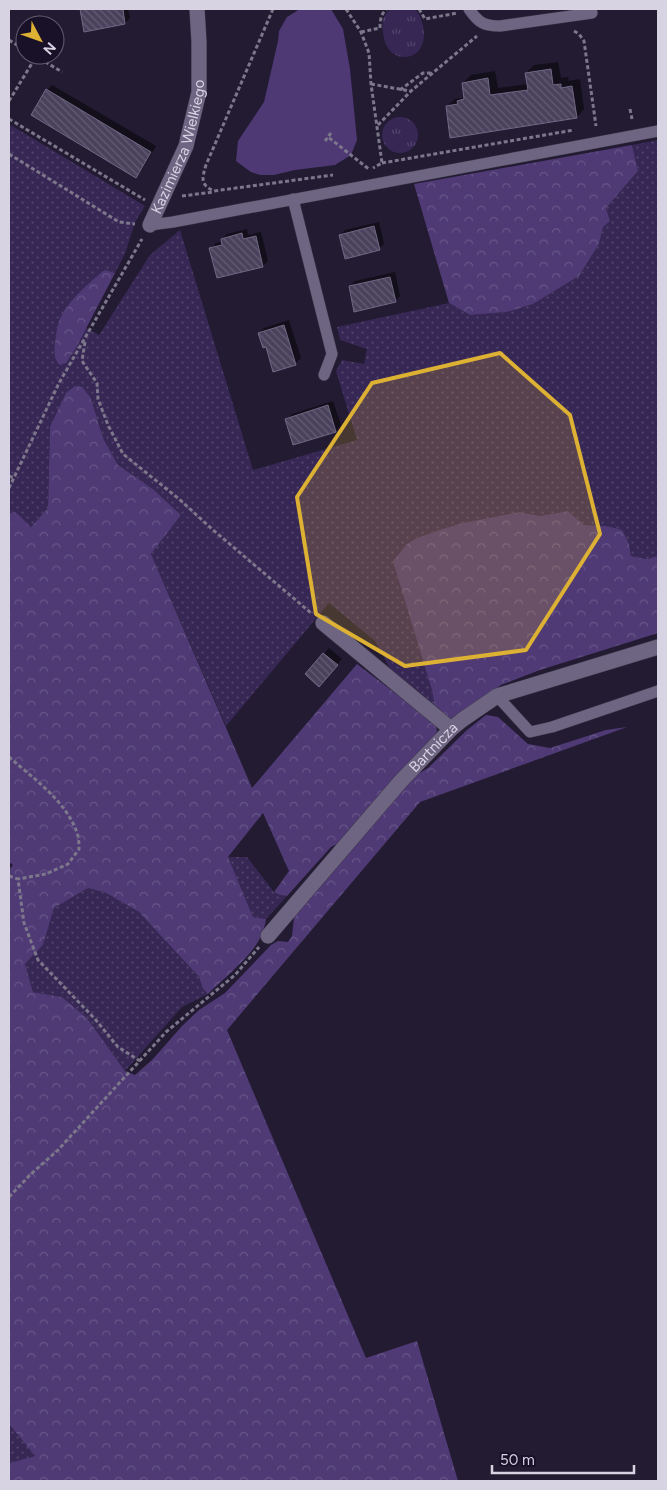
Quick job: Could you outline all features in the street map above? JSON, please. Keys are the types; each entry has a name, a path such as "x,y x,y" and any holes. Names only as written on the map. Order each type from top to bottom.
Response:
{"street":[{"name":"Kazimierza Wielkiego","path":"150,225 186,146 199,92 200,42 197,9"},
{"path":"322,623 451,729"},
{"name":"Bartnicza","path":"268,936 401,781 462,720 498,696 658,647"}],"lane":[{"path":"469,9 476,19 488,26 592,13 591,9"},
{"name":"Kazimierza Wielkiego","path":"150,225 658,131"},
{"path":"293,200 332,354 324,375"},
{"path":"498,696 530,732 552,728 658,691"}],"path":[{"path":"214,192 205,186 203,175 274,9"},
{"path":"346,9 361,32 369,53 371,84 382,163"},
{"path":"361,32 380,28 382,14 386,9"},
{"path":"419,9 425,19 457,13"},
{"path":"377,126 411,91 488,26"},
{"path":"573,30 584,41 596,126"},
{"path":"9,102 31,65"},
{"path":"51,65 62,72"},
{"path":"400,90 423,73 434,73"},
{"path":"371,84 411,91"},
{"path":"630,109 632,119"},
{"path":"9,119 160,203 214,192 341,174"},
{"path":"361,171 370,170 382,163 576,129"},
{"path":"324,141 331,133"},
{"path":"328,137 370,170"},
{"path":"9,154 119,222 150,225 59,383 9,488"},
{"path":"86,339 82,361 97,383 98,399 108,425 123,454 179,499 322,623"},
{"path":"9,476 14,478"},
{"path":"9,757 48,792 68,814 78,834 79,849 68,864 46,874 18,879 9,876"},
{"path":"18,879 24,923 38,960 95,1019 118,1047 140,1061"},
{"path":"9,1197 58,1150 166,1032 235,975 251,956"}],"highlighted area":[{"path":"500,353 570,415 600,534 526,650 405,666 316,614 297,497 372,383"}],"green space":[{"path":"390,9 415,9 420,17 424,40 419,50 411,56 401,57 396,55 386,45 383,23 385,14"},
{"path":"400,117 413,122 418,135 413,148 400,153 387,148 382,135 387,122"},
{"path":"9,124 145,206 135,222 125,254 115,273 105,270 56,335 54,355 57,362 77,346 86,328 99,335 150,255 180,230 253,470 357,440 336,371 342,360 364,364 367,349 340,340 337,327 449,303 470,315 507,312 533,304 579,276 599,244 603,227 610,221 606,208 638,171 632,145 658,140 658,556 647,559 631,556 629,544 606,526 584,525 568,511 540,516 519,512 462,523 417,538 435,708 395,678 375,641 329,603 226,726 151,554 181,515 153,489 118,465 104,440 98,420 50,427 48,508 31,527 13,511 9,515"},
{"path":"632,145 638,171 606,208 610,221 603,227 599,244 579,276 533,304 507,312 470,315 449,303 414,184"},
{"path":"105,270 115,273 77,346 66,363 60,365 55,358 54,352 61,316 77,295"},
{"path":"75,386 82,387 90,397 104,440 118,465 153,489 181,515 151,554 252,788 357,664 436,724 437,731 433,740 345,840 331,847 287,896 274,892 289,871 263,813 228,857 253,917 266,919 264,929 250,953 208,994 203,989 199,977 139,912 106,893 88,888 54,908 43,945 25,964 33,992 62,997 87,1018 125,1071 135,1075 153,1059 182,1026 199,1010 225,993 271,945 278,941 288,942 292,936 294,917 397,792 413,777 428,768 467,730 486,715 498,717 528,744 550,748 606,730 627,727 420,802 227,1030 366,1358 417,1341 458,1481 9,1481 9,1463 35,1456 9,1424 9,870 13,865 9,862 9,515 13,511 31,527 48,508 50,427 66,393"},
{"path":"568,511 584,525 606,526 622,530 629,544 631,556 647,559 658,556 658,633 540,670 501,685 459,716 450,719 435,708 432,690 393,561 407,544 417,538 462,523 519,512 540,516"},
{"path":"228,857 247,857 274,892 287,896 266,919 253,917"},
{"path":"88,888 106,893 139,912 199,977 203,989 208,994 182,1007 125,1071 87,1018 62,997 33,992 25,964 43,945 54,908"},
{"path":"9,1424 35,1456 9,1463"}],"shaded area":[{"path":"300,9 331,9 343,29 350,69 357,140 351,155 335,165 295,170 274,175 260,175 251,172 236,161 238,141 264,102 279,31 287,17"}],"building":[{"path":"80,9 123,9 125,24 84,32"},
{"path":"551,69 553,85 561,84 561,88 572,86 577,118 450,138 446,106 458,104 457,101 464,99 462,83 488,78 490,95 528,90 525,73"},
{"path":"46,89 151,152 136,178 31,115"},
{"path":"374,226 380,250 345,259 339,235"},
{"path":"242,233 243,239 256,236 263,267 217,278 209,248 222,245 221,239"},
{"path":"390,277 396,302 354,312 349,286"},
{"path":"284,325 296,365 273,372 266,347 263,348 258,333"},
{"path":"328,405 336,432 293,445 285,419"},
{"path":"323,653 338,665 319,687 305,674"}]}
